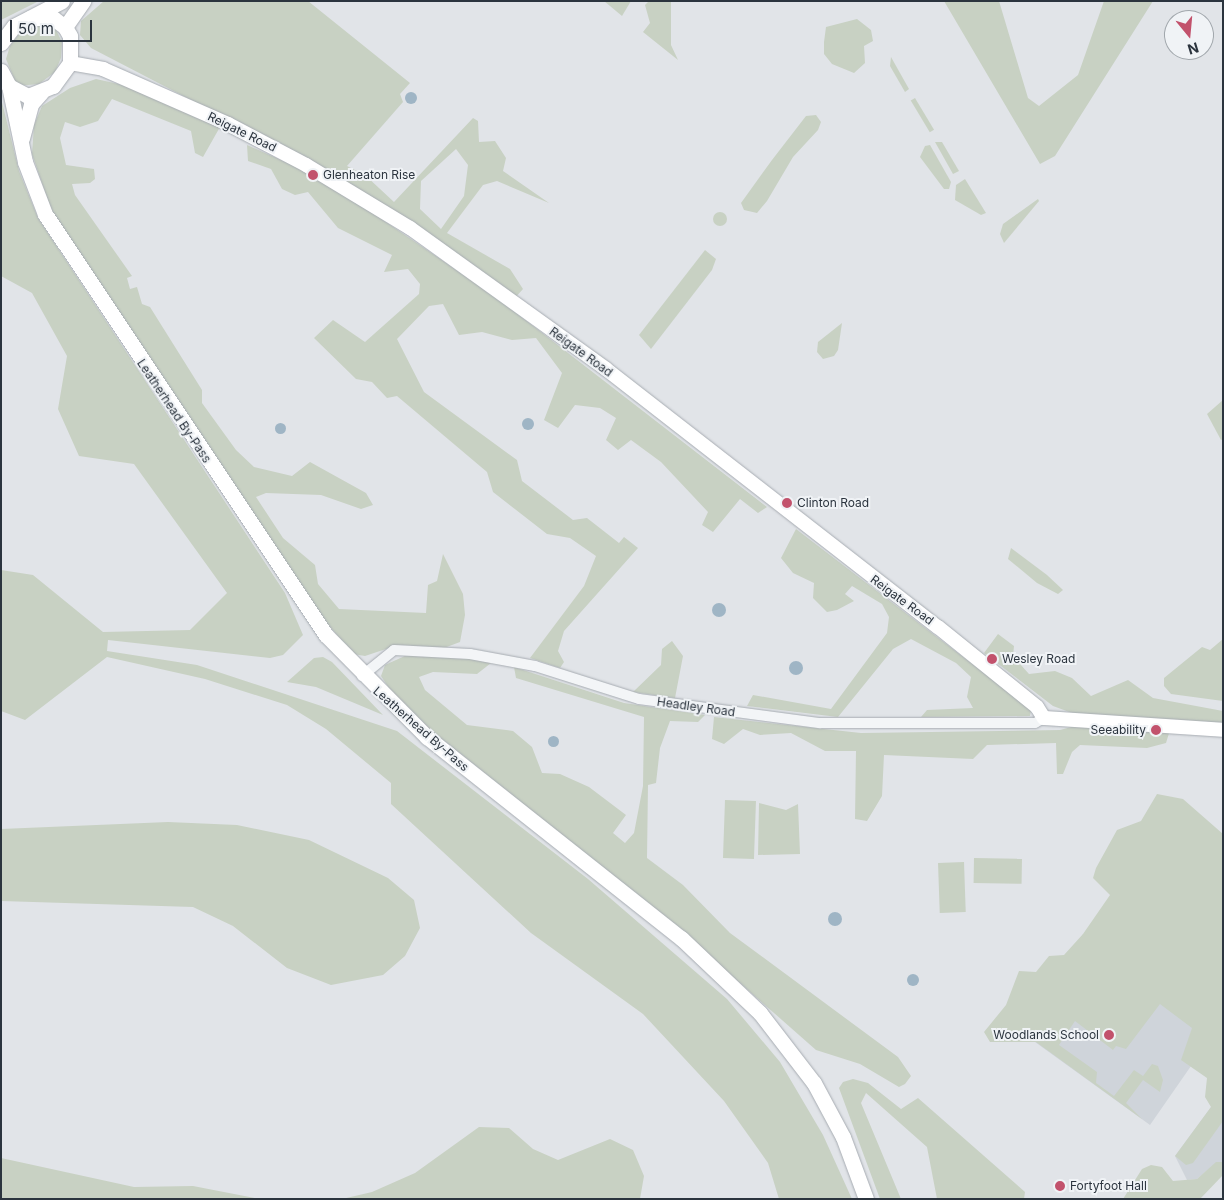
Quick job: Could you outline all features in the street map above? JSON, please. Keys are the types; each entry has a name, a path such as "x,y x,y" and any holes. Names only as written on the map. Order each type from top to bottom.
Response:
{"highway":[{"path":"1,43 8,29 62,1"},
{"path":"65,27 83,1"},
{"path":"9,86 18,94 41,93 61,78 70,63 70,36 65,27 53,18 30,18"},
{"name":"Leatherhead By-Pass","path":"1,71 9,86 32,184 74,260 292,589 362,676 426,737 681,938 760,1013 814,1083 843,1137 866,1199"},
{"name":"Leatherhead By-Pass","path":"21,140 31,104 41,93"}],"main road":[{"name":"Reigate Road","path":"70,63 103,69 228,124 306,164 410,228 612,374 938,627 1037,707 1044,718"},
{"path":"1044,718 1223,730"}],"street":[{"name":"Headley Road","path":"362,676 394,650 470,654 535,666 639,699 813,722 873,726 1035,723 1044,718"}],"shaded area":[{"name":"Woodlands School","path":"1083,934 1196,1017 1182,1060 1191,1066 1150,1125 1035,1042"},
{"path":"1211,1107 1223,1109 1223,1175 1210,1168 1197,1179 1187,1180 1175,1156"}],"green space":[{"path":"1,1 39,1 1,20"},
{"path":"104,1 308,1 410,83 400,94 403,102 347,166 365,175 394,202 473,118 478,121 479,142 495,141 506,158 503,171 549,203 497,181 483,185 447,233 510,269 523,289 514,299 337,176 91,48 80,35 81,21","holes":["456,149 468,165 464,196 441,229 420,209 421,181"]},
{"path":"604,1 631,1 622,16"},
{"path":"649,1 671,1 671,45 678,60 643,32 650,23 645,5"},
{"path":"944,1 999,1 1028,98 1039,106 1078,75 1104,1 1153,1 1055,156 1040,164"},
{"path":"857,19 871,30 873,41 864,46 865,63 854,73 832,64 824,54 824,42 826,27"},
{"path":"41,23 55,28 62,42 61,58 55,72 39,84 17,86 6,59 10,46 18,35"},
{"path":"891,57 909,89 905,92 890,66"},
{"path":"96,79 132,87 220,127 203,157 195,153 191,131 112,99 98,121 80,127 65,122 60,138 66,165 94,169 95,179 90,183 72,184 75,195 132,276 127,278 130,289 137,287 142,304 150,307 202,390 202,403 236,450 254,467 292,476 310,462 366,493 373,505 361,509 321,495 266,493 256,497 283,538 315,565 318,584 339,609 426,613 428,585 437,581 443,554 463,594 465,615 460,642 444,648 398,645 365,656 353,654 321,616 53,215 32,154 34,125 42,106 70,88"},
{"path":"1,98 19,171 38,218 285,593 303,635 283,655 270,658 108,640 107,651 197,665 397,731 588,879 727,999 780,1062 823,1135 852,1199 779,1199 768,1163 724,1101 643,1014 531,933 391,804 391,783 326,729 287,705 205,679 107,657 25,720 1,711 1,570 33,575 103,632 190,630 227,593 134,464 79,456 58,409 67,356 32,293 1,276"},
{"path":"915,98 934,130 930,132 911,101"},
{"path":"816,115 821,122 818,130 793,157 767,201 757,213 744,210 741,203 772,160 806,116"},
{"path":"935,142 942,142 959,171 953,174"},
{"path":"247,145 301,169 358,203 493,295 767,507 758,513 740,499 713,532 702,525 708,512 661,462 631,440 618,450 606,440 616,418 600,408 575,405 558,428 544,420 562,373 536,338 512,340 482,332 459,335 443,304 429,306 397,339 424,392 517,460 522,481 573,520 587,518 619,543 624,537 638,548 564,631 558,651 564,662 560,668 530,658 584,586 596,556 570,538 547,534 493,492 487,472 397,396 387,398 372,382 356,379 314,338 333,320 365,342 419,294 420,284 408,269 384,272 392,255 338,228 308,192 295,195 282,189 271,169 248,161"},
{"path":"930,145 951,182 949,189 944,189 920,157 925,146"},
{"path":"965,179 986,213 981,215 955,200 956,185"},
{"path":"1038,199 1039,201 1004,243 1000,234 1003,224"},
{"path":"717,212 723,212 727,219 723,226 717,226 713,222 713,216"},
{"path":"705,250 716,259 712,270 651,349 639,335"},
{"path":"842,323 838,350 834,356 823,359 817,352 818,342"},
{"path":"1223,400 1223,439 1221,440 1207,414"},
{"path":"796,529 1031,709 1030,716 921,717 927,710 973,708 967,697 971,677 956,663 911,639 893,649 838,717 747,706 753,695 831,709 887,633 889,617 882,604 852,586 845,594 854,601 837,610 827,612 813,598 814,583 793,573 781,558"},
{"path":"1011,548 1047,575 1063,590 1058,594 1037,583 1008,559"},
{"path":"998,634 1014,646 1013,656 1029,674 1055,671 1072,678 1091,696 1128,680 1153,698 1223,711 1223,724 1072,713 1053,706 984,653"},
{"path":"1223,639 1223,701 1171,694 1164,686 1164,678 1202,647 1210,650"},
{"path":"672,641 683,656 675,698 633,692 661,665 662,649"},
{"path":"407,655 484,659 491,663 477,674 433,672 419,677 425,690 467,725 513,731 532,747 542,773 560,774 589,787 626,815 613,833 625,843 634,833 643,786 644,717 516,678 514,667 624,703 705,715 698,722 670,721 660,748 656,783 648,785 647,858 683,885 730,933 898,1057 911,1076 905,1084 899,1087 860,1064 816,1050 681,931 401,706 381,676 385,665"},
{"path":"323,657 332,662 383,715 316,687 287,682 314,658"},
{"path":"714,717 861,733 1060,730 1075,726 1170,730 1166,743 1147,748 1080,745 1072,752 1063,774 1057,774 1056,743 987,745 973,759 884,755 882,796 867,821 855,819 856,751 825,751 791,733 760,735 743,729 724,744 712,739"},
{"path":"1157,794 1183,799 1223,834 1223,1121 1193,1163 1186,1165 1175,1156 1211,1107 1205,1097 1207,1078 1181,1060 1192,1028 1160,1004 1126,1049 1116,1046 1113,1050 1075,1021 1059,1045 1097,1072 1096,1083 1114,1096 1134,1070 1143,1076 1152,1064 1158,1066 1163,1080 1160,1092 1143,1080 1126,1103 1142,1119 1036,1042 990,1042 984,1032 1006,1005 1019,971 1036,972 1049,956 1064,955 1083,934 1110,895 1093,878 1096,868 1117,830 1141,821"},
{"path":"725,800 756,801 754,859 723,858"},
{"path":"759,803 786,810 798,804 800,854 758,855"},
{"path":"168,822 237,825 309,840 388,878 414,900 420,928 405,956 383,975 331,985 287,968 233,926 193,907 1,901 1,829"},
{"path":"974,858 1022,859 1022,884 974,883"},
{"path":"964,862 966,912 940,913 938,863"},
{"path":"853,1079 868,1083 901,1109 918,1098 1025,1192 1024,1199 937,1199 927,1147 866,1093 861,1103 901,1199 880,1199 839,1088 843,1082"},
{"path":"479,1127 509,1128 533,1149 558,1160 610,1139 633,1150 644,1176 640,1199 342,1199 372,1192 415,1173"},
{"path":"1,1158 134,1187 193,1186 260,1199 1,1199"},
{"path":"1216,1162 1223,1162 1223,1175 1200,1199 1123,1199 1142,1169 1151,1165 1162,1167 1173,1181 1197,1179"}],"water":[{"path":"411,92 417,98 411,104 405,98"},
{"path":"526,418 530,418 534,424 530,430 526,430 522,426 522,422"},
{"path":"278,423 282,423 285,428 284,432 278,433 275,430 275,426"},
{"path":"719,603 724,605 726,610 724,615 719,617 714,615 712,610 714,605"},
{"path":"796,661 801,663 803,668 801,673 796,675 791,673 789,668 791,663"},
{"path":"553,735 559,741 553,747 547,741"},
{"path":"832,912 838,912 842,919 838,926 832,926 828,922 828,916"},
{"path":"913,974 919,980 913,986 907,980"}],"place":[{"name":"Glenheaton Rise","path":"313,175"},
{"name":"Clinton Road","path":"787,503"},
{"name":"Wesley Road","path":"992,659"},
{"name":"Seeability","path":"1156,730"},
{"name":"Woodlands School","path":"1109,1035"},
{"name":"Fortyfoot Hall","path":"1060,1186"}]}
